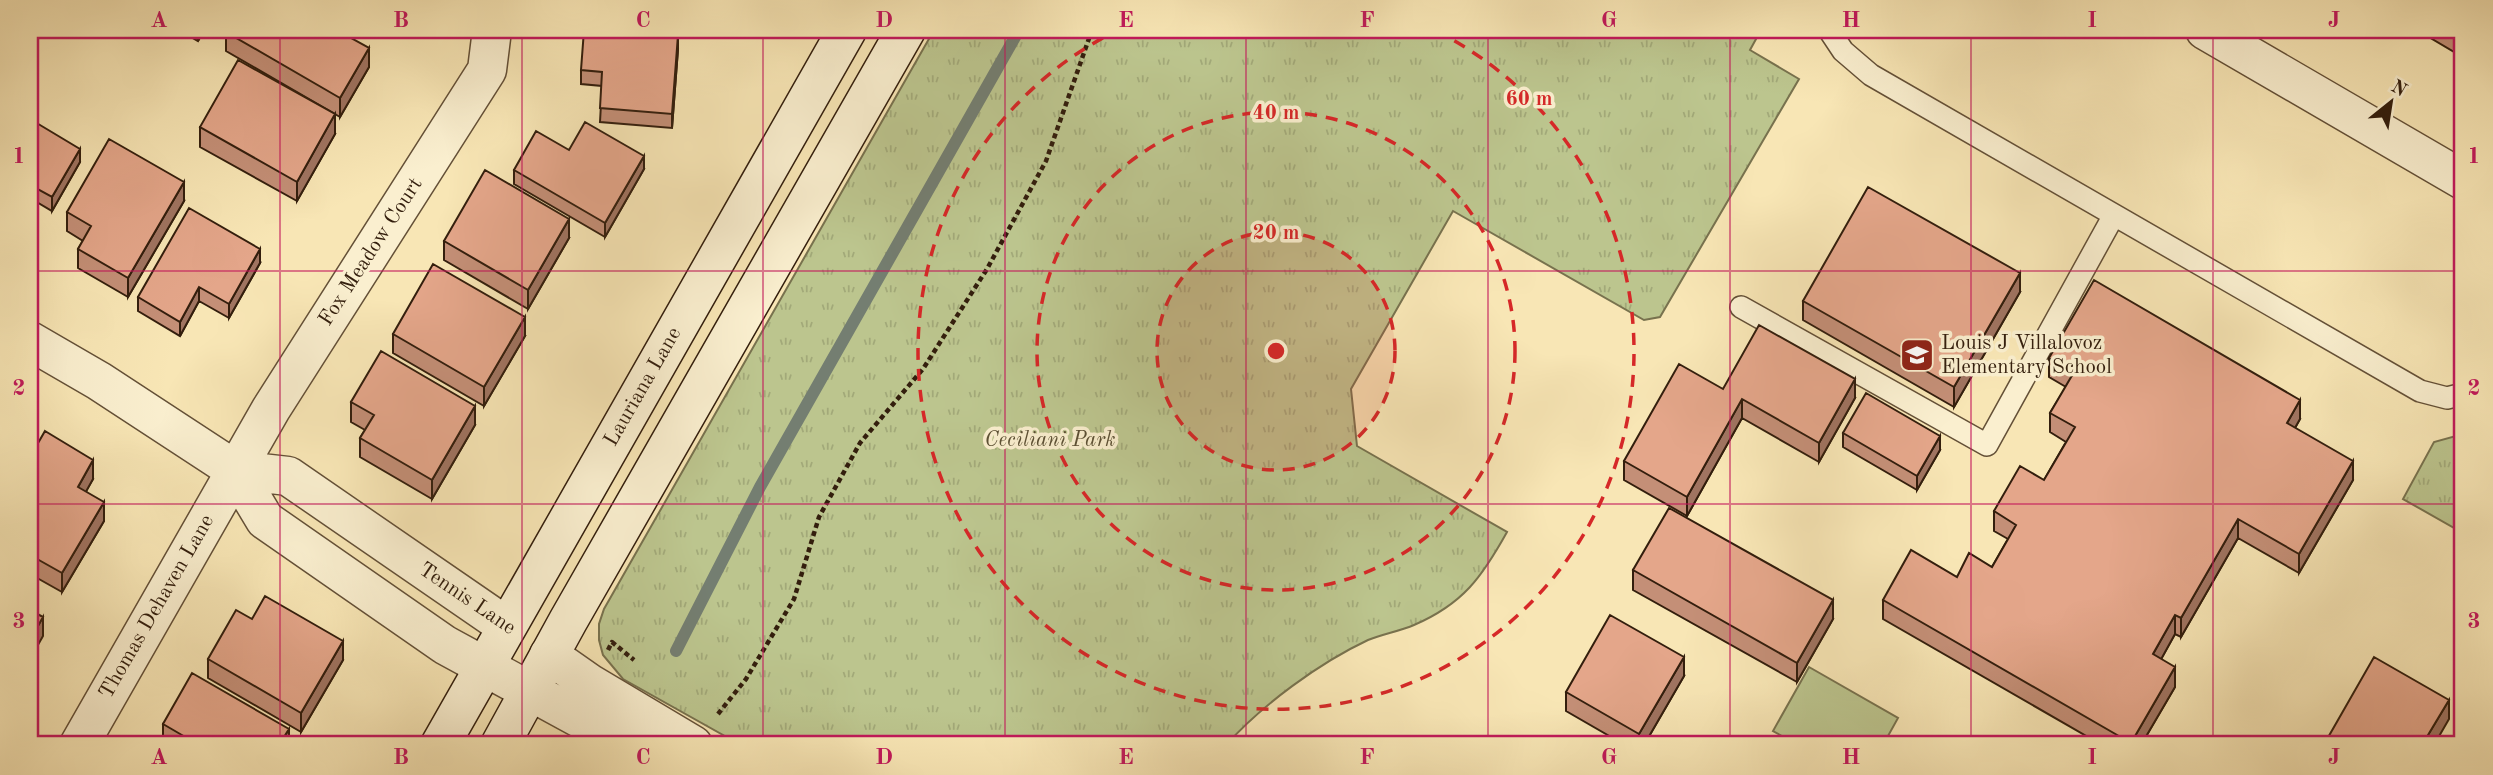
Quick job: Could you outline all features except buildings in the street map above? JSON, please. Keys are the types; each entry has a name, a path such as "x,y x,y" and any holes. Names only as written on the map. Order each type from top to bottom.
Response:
{"street":[{"name":"Fox Meadow Court","path":"235,470 487,70 492,30"},
{"name":"Lauriana Lane","path":"439,745 847,30"},
{"path":"500,745 906,30"},
{"path":"2205,30 2463,180"},
{"name":"Tennis Lane","path":"30,341 99,381 235,470 265,520 445,645 629,745"},
{"name":"Tennis Lane","path":"235,470 288,476 589,683 693,745"},
{"name":"Thomas Dehaven Lane","path":"79,745 235,470"}],"lane":[{"path":"1829,30 1843,51 1871,75 2420,391 2447,398 2463,394"},
{"path":"1741,307 1987,445 2114,215"}],"path":[{"path":"708,708 719,715 746,679 794,599 819,517 860,443 923,369 987,269 1046,161 1092,30"},
{"path":"589,683 612,642 641,666"}],"green space":[{"name":"Ceciliani Park","path":"934,30 1761,30 1750,50 1799,79 1660,317 1644,320 1453,211 1351,389 1357,446 1507,532 1480,576 1446,608 1414,625 1368,640 1330,660 1274,700 1226,745 741,745 623,679 603,655 599,624 604,609"},
{"path":"2463,434 2463,533 2403,499 2434,442"},
{"path":"1809,667 1898,718 1883,745 1798,745 1773,731"}],"waterway":[{"path":"676,651 760,487 1019,30"}],"place":[{"name":"Louis J Villalovoz Elementary School","path":"1917,355"}]}
